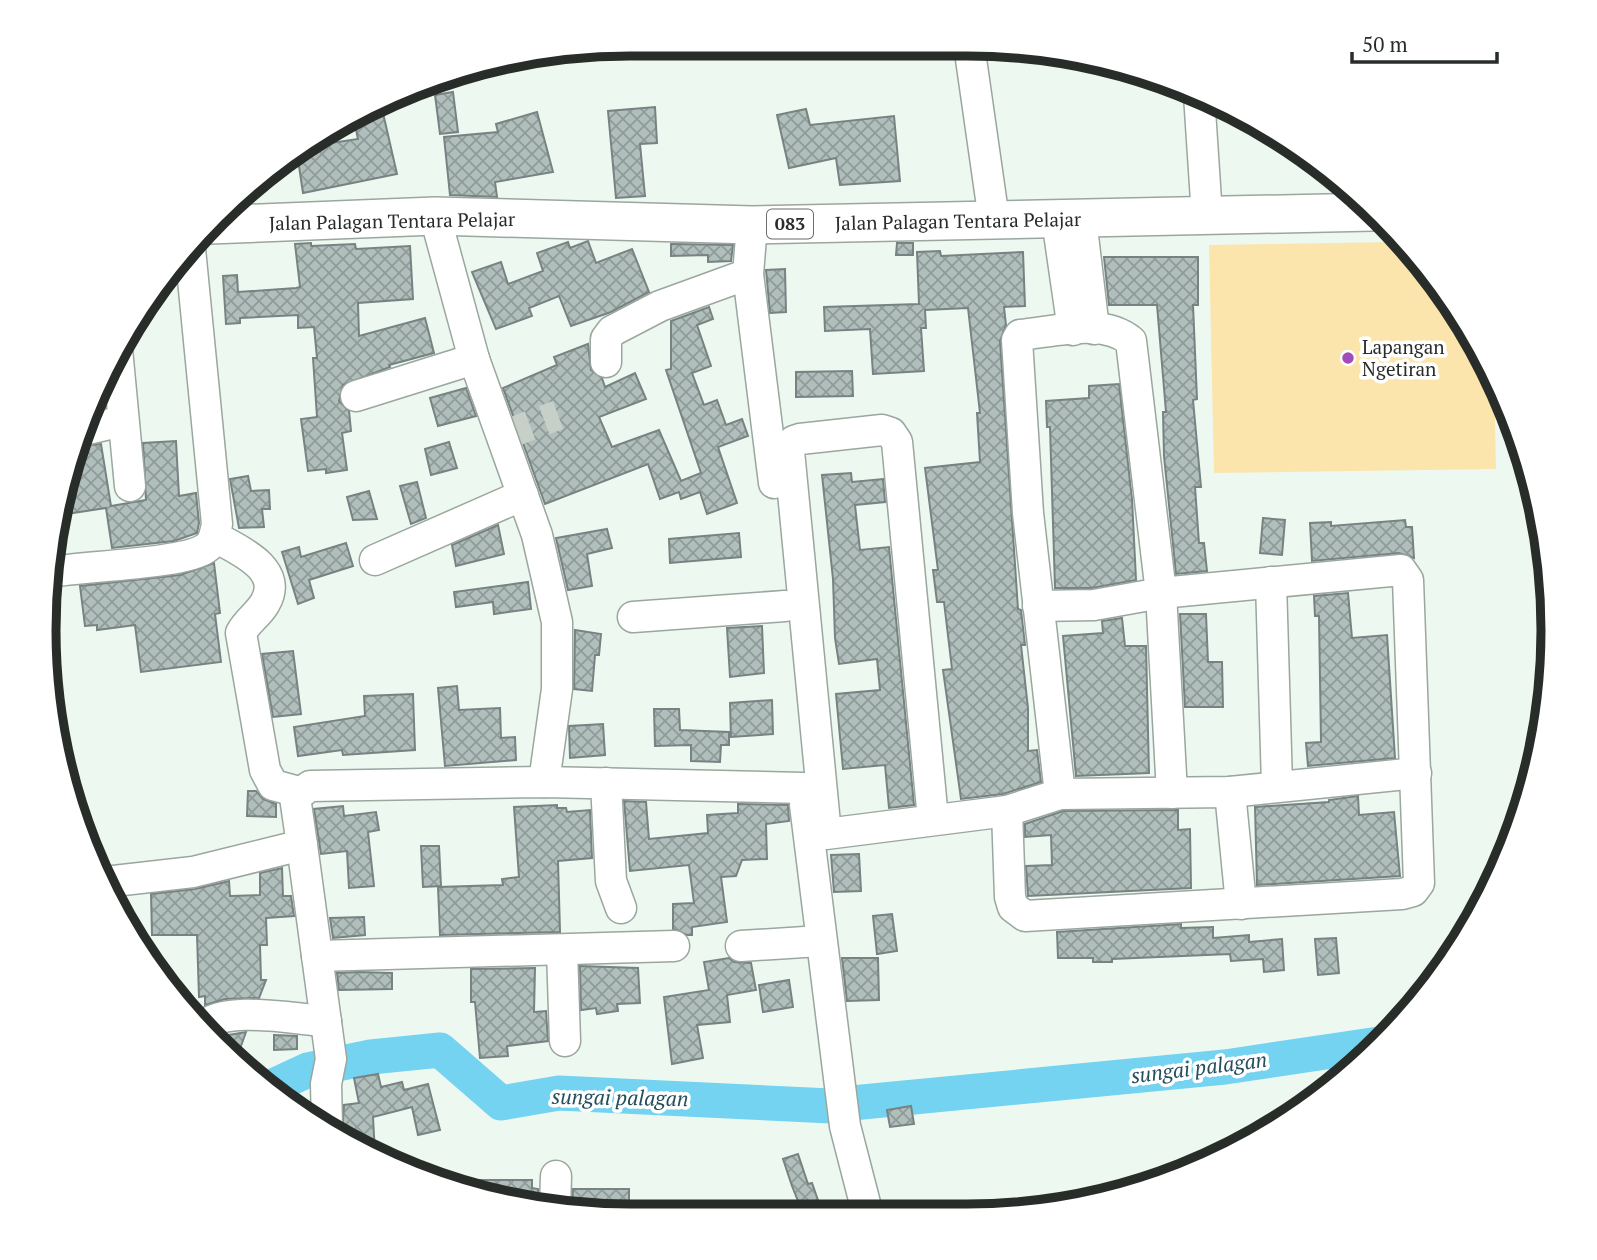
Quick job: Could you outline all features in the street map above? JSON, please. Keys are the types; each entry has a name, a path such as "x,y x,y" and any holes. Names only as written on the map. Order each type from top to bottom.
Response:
{"main road":[{"name":"Jalan Palagan Tentara Pelajar","path":"224,224 435,216 752,225 1360,212"}],"street":[{"path":"971,56 994,220"},
{"path":"1200,106 1207,216"},
{"path":"435,216 474,359 537,535 557,622 557,690 544,782"},
{"path":"1069,219 1083,329"},
{"path":"752,225 748,274 826,834 1007,811 1060,794 1230,792 1277,785 1416,773"},
{"path":"59,571 186,557 208,547 215,537 216,524 191,261"},
{"path":"606,362 606,339 612,331 660,306 748,274"},
{"path":"1060,794 1028,513 1017,340 1020,335 1083,329 1122,333 1131,341 1161,593 1172,793"},
{"path":"356,396 474,359"},
{"path":"118,370 130,486"},
{"path":"93,428 122,421"},
{"path":"865,1204 845,1126 820,941 785,606 791,568 791,445 807,437 882,430 891,433 897,442 933,819"},
{"path":"375,560 523,495"},
{"path":"215,537 249,556 265,572 270,588 266,602 241,633 265,769 273,785 299,792"},
{"path":"1007,811 1010,897 1013,907 1025,916 1413,891 1420,874 1405,573 1396,569 1161,593 1094,605 1038,606"},
{"path":"1272,582 1277,785"},
{"path":"633,617 785,606"},
{"path":"327,1117 326,1021 295,797 299,792 310,786 544,782 803,788"},
{"path":"606,783 611,880 621,908"},
{"path":"1230,792 1241,904"},
{"path":"114,881 193,872 302,845"},
{"path":"741,946 820,941"},
{"path":"317,956 674,946"},
{"path":"562,950 565,1041"},
{"path":"210,1021 230,1015 326,1021"},
{"path":"555,1199 556,1176"}],"shaded area":[{"name":"Lapangan Ngetiran","path":"1390,242 1444,311 1482,376 1495,404 1496,469 1214,473 1209,245"}],"building":[{"path":"453,92 458,132 440,134 435,95"},
{"path":"655,107 657,143 640,144 645,196 616,198 608,111"},
{"path":"806,109 810,125 894,116 900,181 840,185 836,158 789,168 777,115"},
{"path":"537,112 553,172 495,182 497,197 450,195 444,137 498,132 496,124"},
{"path":"383,113 397,174 303,193 298,162 326,144 358,139 355,126"},
{"path":"588,241 596,263 632,249 649,292 611,312 571,326 559,296 529,308 532,316 496,329 472,272 501,262 508,284 543,271 537,253 568,242 570,248"},
{"path":"311,243 311,246 355,244 356,249 410,246 413,299 358,303 359,336 425,318 434,353 389,365 390,367 343,385 339,401 349,411 351,431 342,433 347,470 326,473 326,469 308,471 301,419 317,417 314,327 298,328 298,315 240,318 240,323 226,324 223,276 237,275 238,292 300,287 295,244"},
{"path":"897,243 913,243 913,255 896,255"},
{"path":"671,244 733,245 731,261 708,262 708,255 671,256"},
{"path":"940,251 941,256 1023,252 1025,306 1004,307 1006,325 1000,341 1018,609 1021,610 1025,645 1021,645 1028,708 1028,751 1037,750 1041,782 1003,794 961,799 943,670 952,669 944,602 937,602 933,570 938,570 925,468 980,462 977,413 980,413 968,308 925,310 926,328 921,328 924,371 873,374 870,329 825,331 824,307 919,304 917,252"},
{"path":"1104,257 1198,257 1198,305 1193,305 1197,399 1193,400 1201,487 1195,487 1199,543 1204,543 1207,571 1176,574 1164,456 1163,412 1166,412 1157,305 1109,305"},
{"path":"785,269 786,312 770,313 766,270"},
{"path":"709,307 713,319 697,325 711,366 692,373 704,405 717,400 726,425 742,419 748,436 718,447 737,503 707,514 700,492 681,499 679,492 660,499 648,464 545,504 503,388 557,365 554,357 588,344 591,370 602,378 605,387 635,373 646,399 599,417 612,447 659,430 681,481 701,473 666,370 671,369 671,321"},
{"path":"852,371 853,396 796,397 796,372"},
{"path":"1119,384 1132,499 1136,580 1092,588 1055,588 1050,427 1047,427 1046,401 1089,398 1089,386"},
{"path":"466,388 476,416 438,426 430,398"},
{"path":"176,441 179,496 196,493 199,523 197,533 174,541 112,548 106,508 68,514 86,445 101,444 111,506 146,500 143,443"},
{"path":"449,442 457,468 431,475 425,449"},
{"path":"851,473 852,482 883,479 885,502 855,505 860,550 889,547 914,805 889,808 885,765 843,769 836,694 880,690 877,659 839,664 835,638 833,579 822,475"},
{"path":"248,476 251,491 269,490 270,509 262,509 264,527 239,528 230,479"},
{"path":"417,482 426,518 411,524 400,486"},
{"path":"369,491 377,519 353,520 347,497"},
{"path":"1263,518 1285,520 1282,555 1260,553"},
{"path":"1405,520 1406,527 1412,527 1414,558 1399,553 1312,561 1310,523 1331,522 1331,526"},
{"path":"498,525 504,554 456,566 452,545"},
{"path":"607,529 612,548 587,554 592,586 568,590 556,538"},
{"path":"739,533 741,557 670,563 669,539"},
{"path":"346,543 353,566 309,580 314,598 298,604 282,552 299,547 301,557"},
{"path":"214,563 220,613 215,614 221,662 141,672 135,625 97,630 97,625 85,626 80,586 180,575"},
{"path":"528,582 531,609 494,614 493,602 456,607 454,592"},
{"path":"1348,593 1352,638 1387,635 1395,758 1308,766 1306,743 1321,742 1319,616 1315,616 1314,596"},
{"path":"1180,614 1206,614 1208,662 1222,662 1223,707 1185,707"},
{"path":"1122,618 1125,646 1146,646 1149,773 1076,776 1063,636 1103,633 1102,621"},
{"path":"762,626 764,673 730,677 727,628"},
{"path":"575,630 601,634 599,655 595,655 592,691 574,689"},
{"path":"293,651 301,714 273,717 262,654"},
{"path":"457,686 459,710 500,708 501,738 515,737 516,760 445,766 438,688"},
{"path":"413,694 415,750 343,755 342,750 298,756 294,727 365,716 364,696"},
{"path":"772,700 773,734 731,737 730,703"},
{"path":"654,709 679,709 680,730 729,732 729,745 721,745 720,762 691,761 691,745 655,746"},
{"path":"603,724 605,755 570,758 569,726"},
{"path":"248,791 256,791 263,799 276,804 276,817 247,816"},
{"path":"1358,796 1359,815 1394,812 1400,876 1257,885 1255,807 1329,802"},
{"path":"624,801 646,802 649,839 708,833 707,815 738,813 738,804 788,805 789,821 766,824 767,859 742,860 736,876 721,877 727,922 692,927 692,935 687,935 673,929 673,904 694,903 689,865 630,871"},
{"path":"557,805 557,808 566,808 567,812 590,810 592,858 558,861 560,932 440,935 438,887 503,885 502,879 519,877 514,807"},
{"path":"343,806 344,816 376,812 379,830 368,832 374,886 349,888 347,851 321,854 314,809"},
{"path":"1178,810 1178,830 1190,829 1191,888 1028,896 1026,866 1052,865 1051,835 1025,837 1025,824 1063,811"},
{"path":"421,846 439,846 441,886 423,887"},
{"path":"859,854 861,891 834,892 831,855"},
{"path":"282,868 283,896 291,896 294,916 266,918 267,945 260,945 261,980 266,980 259,998 225,999 205,1005 205,996 199,997 197,935 152,935 151,894 195,889 229,881 230,896 260,895 260,873"},
{"path":"892,914 897,951 877,954 873,916"},
{"path":"364,917 365,935 333,938 330,918"},
{"path":"1181,924 1181,928 1213,927 1213,938 1249,935 1249,942 1282,939 1284,970 1264,972 1263,959 1231,961 1230,954 1112,959 1112,962 1093,962 1093,958 1058,958 1057,932"},
{"path":"1336,938 1339,973 1318,975 1315,939"},
{"path":"729,958 734,962 751,963 756,990 727,995 730,1022 697,1025 703,1058 672,1064 664,997 709,990 704,962"},
{"path":"842,958 878,958 879,1000 847,1001"},
{"path":"580,966 638,968 640,1003 617,1004 618,1011 597,1014 596,1008 581,1010"},
{"path":"535,968 534,1012 546,1011 548,1041 507,1046 508,1056 480,1058 475,1002 471,1002 471,969"},
{"path":"337,973 392,973 392,989 339,990"},
{"path":"789,980 793,1007 763,1012 759,985"},
{"path":"246,1032 239,1050 224,1036"},
{"path":"274,1035 297,1036 297,1049 274,1050"},
{"path":"378,1074 381,1087 402,1082 404,1090 428,1084 440,1130 418,1135 412,1107 373,1117 374,1144 343,1127 344,1105 359,1103 354,1078"},
{"path":"911,1106 914,1124 890,1127 887,1110"},
{"path":"798,1154 808,1184 812,1183 819,1203 799,1204 783,1159"},
{"path":"467,1180 532,1180 532,1188 538,1189 538,1196"},
{"path":"573,1189 629,1189 629,1204 572,1201"}],"waterway":[{"name":"sungai palagan","path":"852,1103 1225,1067 1362,1047"},
{"name":"sungai palagan","path":"279,1083 308,1070 371,1057 440,1050 501,1103 559,1093 831,1106"}],"tunnel":[{"path":"502,436 558,415"}],"place":[{"name":"Lapangan Ngetiran","path":"1348,358"}]}
